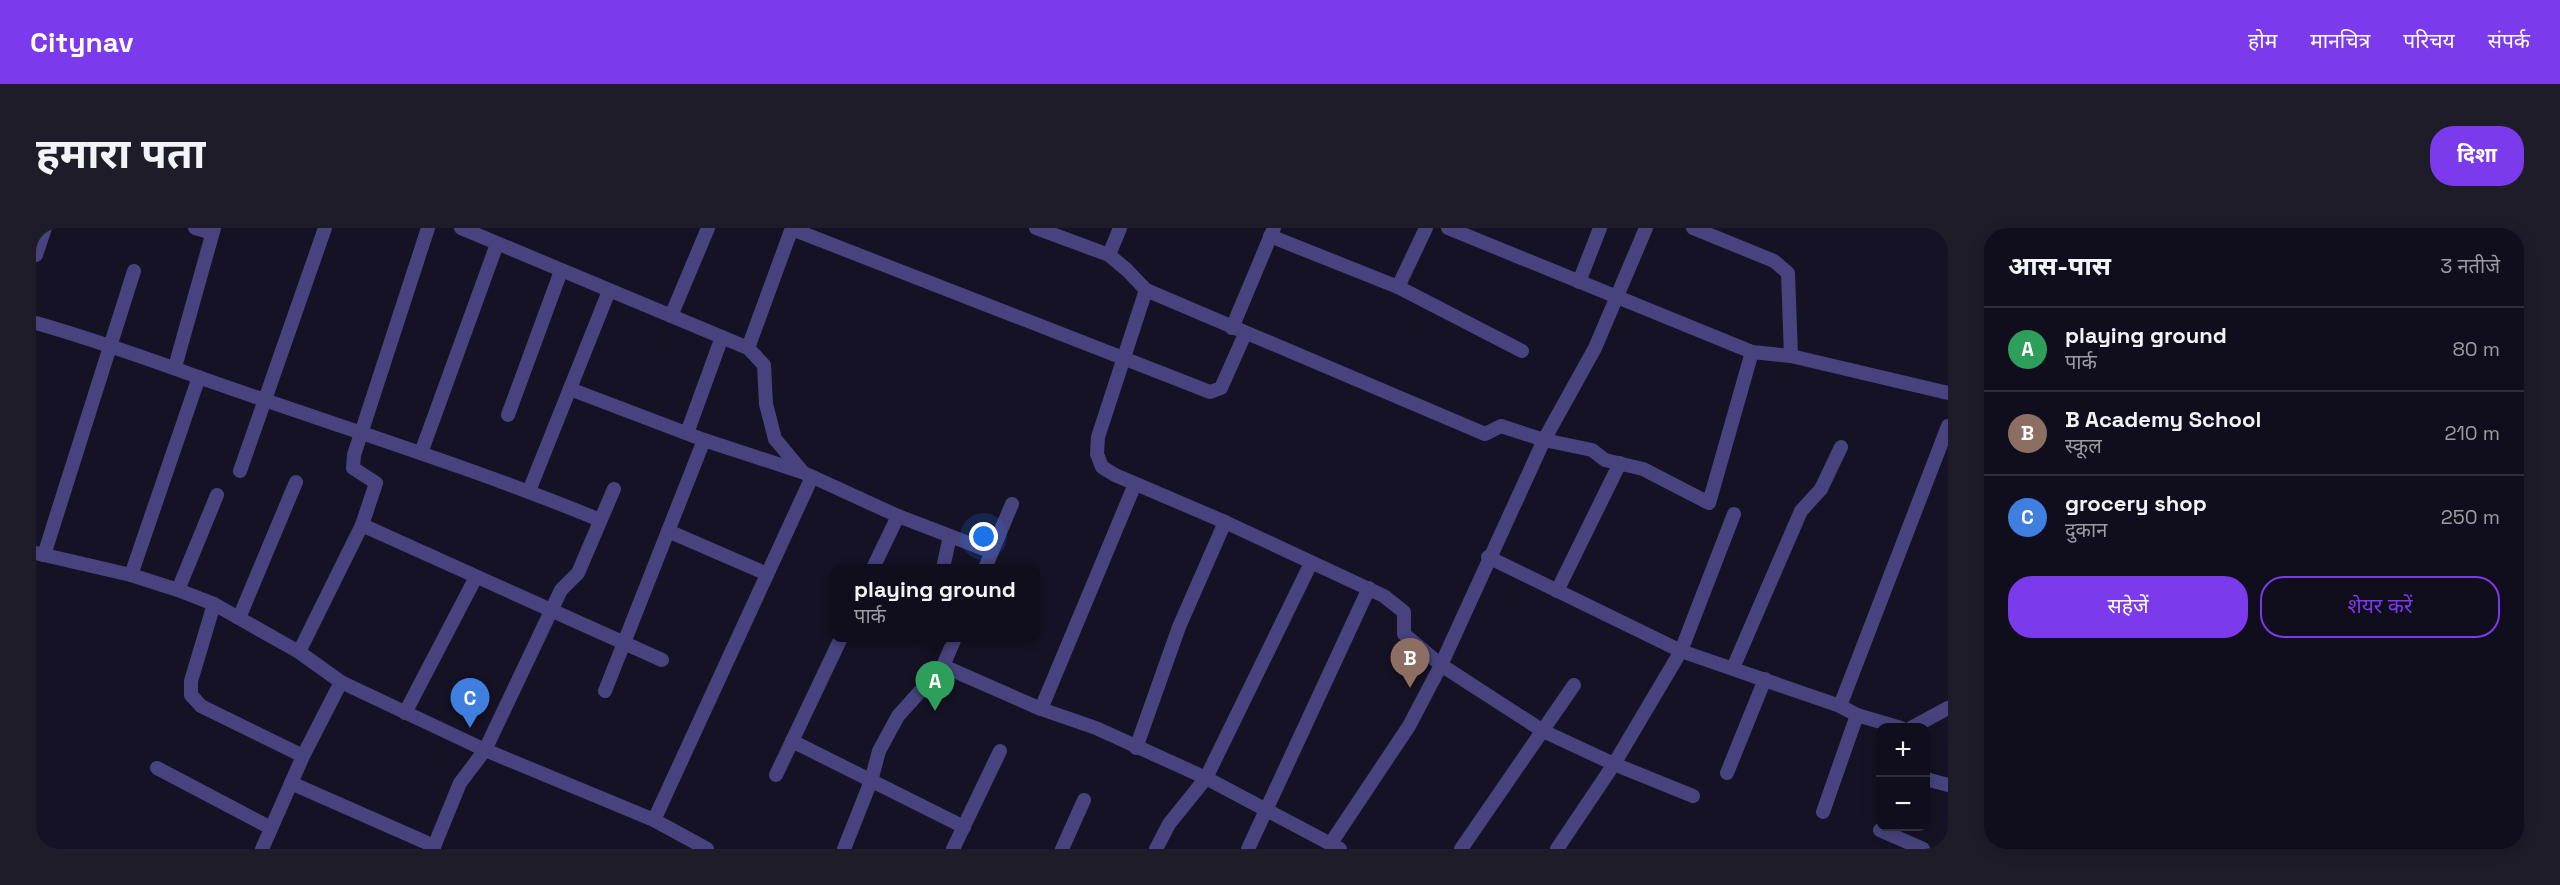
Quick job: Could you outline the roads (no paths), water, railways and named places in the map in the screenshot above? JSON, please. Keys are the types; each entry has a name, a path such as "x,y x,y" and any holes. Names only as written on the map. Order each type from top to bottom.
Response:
{"street":[{"path":"36,255 45,228"},
{"path":"175,367 213,231 195,228"},
{"path":"240,471 325,228"},
{"path":"299,652 362,525 376,483 353,468 354,455 428,228"},
{"path":"461,228 748,348 764,365 766,404 775,439 807,474"},
{"path":"671,316 708,228"},
{"path":"748,348 792,228 1201,390 1216,392 1221,388 1271,231 1398,287 1522,351"},
{"path":"1036,228 1109,255 1146,290 1485,434 1501,426 1544,440 1592,450 1605,460 1643,469 1709,503 1752,352"},
{"path":"1109,255 1120,228"},
{"path":"1398,287 1426,228"},
{"path":"1448,228 1752,352 1791,356 1948,393"},
{"path":"1579,282 1600,228"},
{"path":"942,666 1041,708 1096,728 1206,778 1335,846 1409,726 1441,665 1488,557 1544,440 1595,348 1646,228"},
{"path":"1693,228 1774,261 1788,273 1791,356"},
{"path":"422,453 497,244"},
{"path":"508,415 561,270"},
{"path":"134,272 40,554 131,575 214,604 299,652 341,682 485,750 654,820 707,849"},
{"path":"1146,290 1098,437 1097,454 1102,467 1384,596 1404,612 1404,634 1441,665 1543,730 1614,764 1693,796"},
{"path":"529,491 609,291"},
{"path":"36,323 109,344 362,432 529,491 600,520"},
{"path":"687,433 722,338"},
{"path":"131,575 200,377"},
{"path":"570,389 704,440 807,474 898,516 992,552"},
{"path":"1840,706 1948,426"},
{"path":"605,691 704,440"},
{"path":"1733,668 1801,511 1821,489 1841,447"},
{"path":"1557,591 1620,463"},
{"path":"654,820 767,574 807,474"},
{"path":"239,618 296,483"},
{"path":"1041,708 1135,484"},
{"path":"291,783 433,848 460,783 485,750 561,590 578,573 614,489"},
{"path":"178,590 217,495"},
{"path":"987,564 1012,504"},
{"path":"1557,849 1614,764 1681,651 1734,513"},
{"path":"875,564 898,516"},
{"path":"1136,748 1179,627 1225,522"},
{"path":"362,525 662,660"},
{"path":"668,531 767,574"},
{"path":"944,564 950,536"},
{"path":"1488,557 1681,651 1884,723"},
{"path":"1156,849 1169,824 1206,778 1311,563"},
{"path":"405,713 476,577"},
{"path":"1248,849 1369,588"},
{"path":"214,604 190,681 190,695 201,706 303,756"},
{"path":"776,775 839,642"},
{"path":"844,849 871,781 879,751 898,716 942,666 953,642"},
{"path":"1727,774 1765,679"},
{"path":"262,849 303,756 341,682"},
{"path":"1461,849 1574,685"},
{"path":"1920,723 1948,708"},
{"path":"1823,812 1857,715"},
{"path":"792,741 964,827"},
{"path":"953,849 1000,752"},
{"path":"158,768 271,828"},
{"path":"1930,780 1948,785"},
{"path":"1062,849 1084,800"},
{"path":"1882,831 1923,849"}],"place":[{"name":"B Academy School","path":"1410,688"},
{"name":"playing ground","path":"935,711"},
{"name":"grocery shop","path":"470,728"}]}
